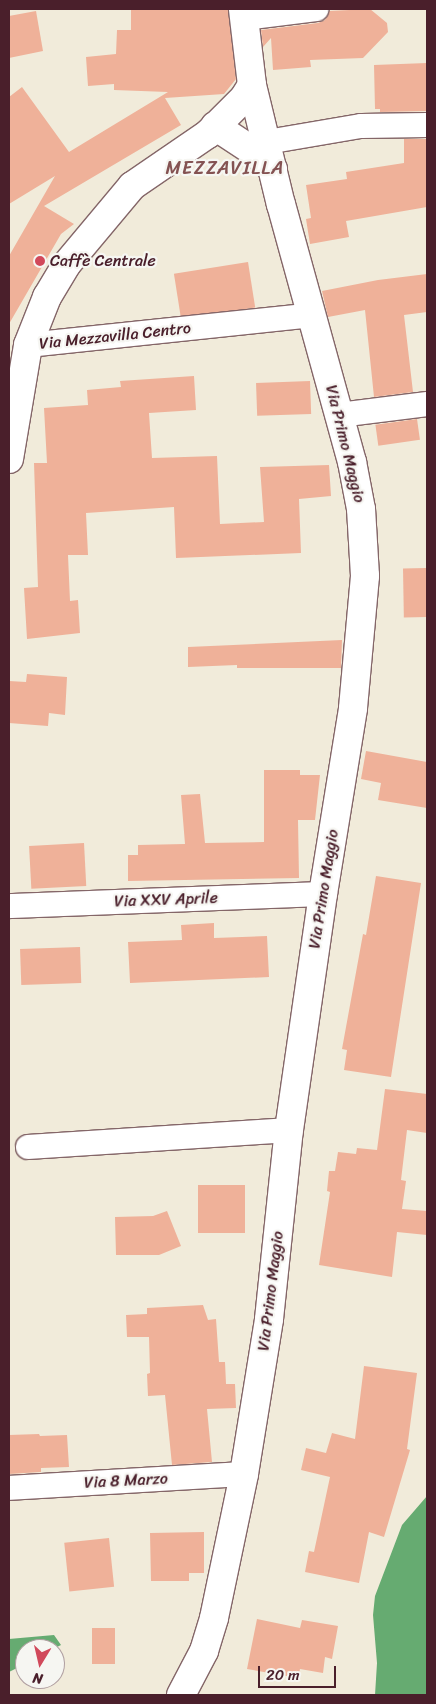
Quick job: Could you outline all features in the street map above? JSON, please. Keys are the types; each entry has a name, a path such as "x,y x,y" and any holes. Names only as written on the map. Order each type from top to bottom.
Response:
{"street":[{"path":"244,13 316,9"},
{"name":"Via Primo Maggio","path":"182,1695 204,1651 214,1618 244,1474 269,1319 289,1130 323,894 353,708 365,576 361,510 352,462 252,85 244,13"},
{"name":"Via Mezzavilla Centro","path":"252,85 244,98 208,134 132,186 66,265 47,297 28,345 312,315"},
{"path":"267,142 361,126 427,125"},
{"path":"215,126 253,151 273,169"},
{"path":"9,459 28,345"},
{"path":"339,414 427,404"},
{"name":"Via XXV Aprile","path":"9,906 323,894"},
{"path":"28,1147 289,1130"},
{"name":"Via 8 Marzo","path":"9,1488 244,1474"}],"green space":[{"path":"427,1496 427,1695 375,1695 377,1663 373,1615 375,1596 402,1525"},
{"path":"54,1635 57,1639 15,1639 15,1669 9,1672 9,1639"}],"building":[{"path":"131,9 228,9 236,79 224,94 165,98 181,125 44,206 74,224 61,234 9,324 9,256 55,176 9,204 9,97 22,87 69,152 168,92 114,90 114,84 88,86 86,57 116,54 117,30 131,30"},
{"path":"370,9 387,23 388,32 363,58 310,60 311,67 273,70 271,38 263,47 261,30 318,23 325,20 329,11"},
{"path":"36,11 43,51 9,58 9,16"},
{"path":"427,63 427,111 380,112 380,109 375,109 374,65"},
{"path":"404,139 427,139 427,207 346,221 349,237 310,244 306,219 311,218 306,185 347,179 346,172 404,163"},
{"path":"248,262 255,307 181,319 174,274"},
{"path":"427,274 427,312 404,315 413,392 374,397 365,310 328,317 322,291 378,280"},
{"path":"194,376 196,410 149,413 152,458 217,456 220,524 264,522 260,467 329,465 331,496 299,499 301,553 176,558 174,507 86,513 88,555 68,555 70,601 78,600 80,633 27,639 24,588 38,587 34,463 47,463 44,408 88,405 87,390 121,387 120,381"},
{"path":"310,381 311,414 257,416 256,383"},
{"path":"417,419 420,440 378,446 375,425"},
{"path":"403,568 426,568 427,617 404,617"},
{"path":"342,640 341,668 237,668 237,665 188,667 188,647"},
{"path":"27,674 67,677 65,715 49,713 48,726 9,723 9,681 26,682"},
{"path":"366,751 427,762 427,808 378,800 381,783 361,779"},
{"path":"264,770 300,770 300,775 320,775 315,820 298,820 299,878 128,881 128,855 138,855 138,845 185,844 181,795 200,794 205,843 264,842"},
{"path":"84,843 86,886 31,889 29,846"},
{"path":"376,876 421,883 391,1077 344,1070 347,1050 342,1049 363,934 366,935"},
{"path":"214,923 214,938 267,936 269,977 130,983 128,942 182,940 181,925"},
{"path":"80,947 81,983 21,985 20,949"},
{"path":"385,1089 427,1094 427,1133 407,1130 401,1180 406,1181 402,1209 427,1211 427,1235 397,1232 392,1277 319,1265 330,1192 327,1191 329,1171 335,1171 338,1152 356,1154 357,1148 377,1150"},
{"path":"198,1185 245,1185 245,1233 198,1233"},
{"path":"167,1211 181,1246 159,1255 116,1255 115,1217 153,1216"},
{"path":"203,1305 208,1320 216,1319 219,1362 225,1362 226,1384 235,1384 236,1408 207,1409 212,1462 172,1465 165,1395 148,1396 147,1374 150,1373 149,1337 127,1337 126,1315 147,1314 147,1308"},
{"path":"364,1366 417,1373 407,1449 410,1450 384,1537 369,1532 359,1583 305,1572 309,1551 314,1552 330,1477 301,1470 306,1448 326,1453 332,1433 355,1439"},
{"path":"39,1434 40,1436 67,1435 69,1467 41,1468 41,1472 9,1474 9,1435"},
{"path":"204,1532 204,1573 189,1573 189,1581 151,1581 150,1533"},
{"path":"109,1538 114,1587 69,1591 64,1543"},
{"path":"257,1619 300,1628 302,1620 338,1626 332,1659 325,1657 323,1673 300,1669 298,1678 247,1669"},
{"path":"92,1628 115,1628 115,1664 92,1664"}],"place":[{"name":"Caffè Centrale","path":"40,261"}],"district":[{"name":"MEZZAVILLA","path":"225,168"}]}
